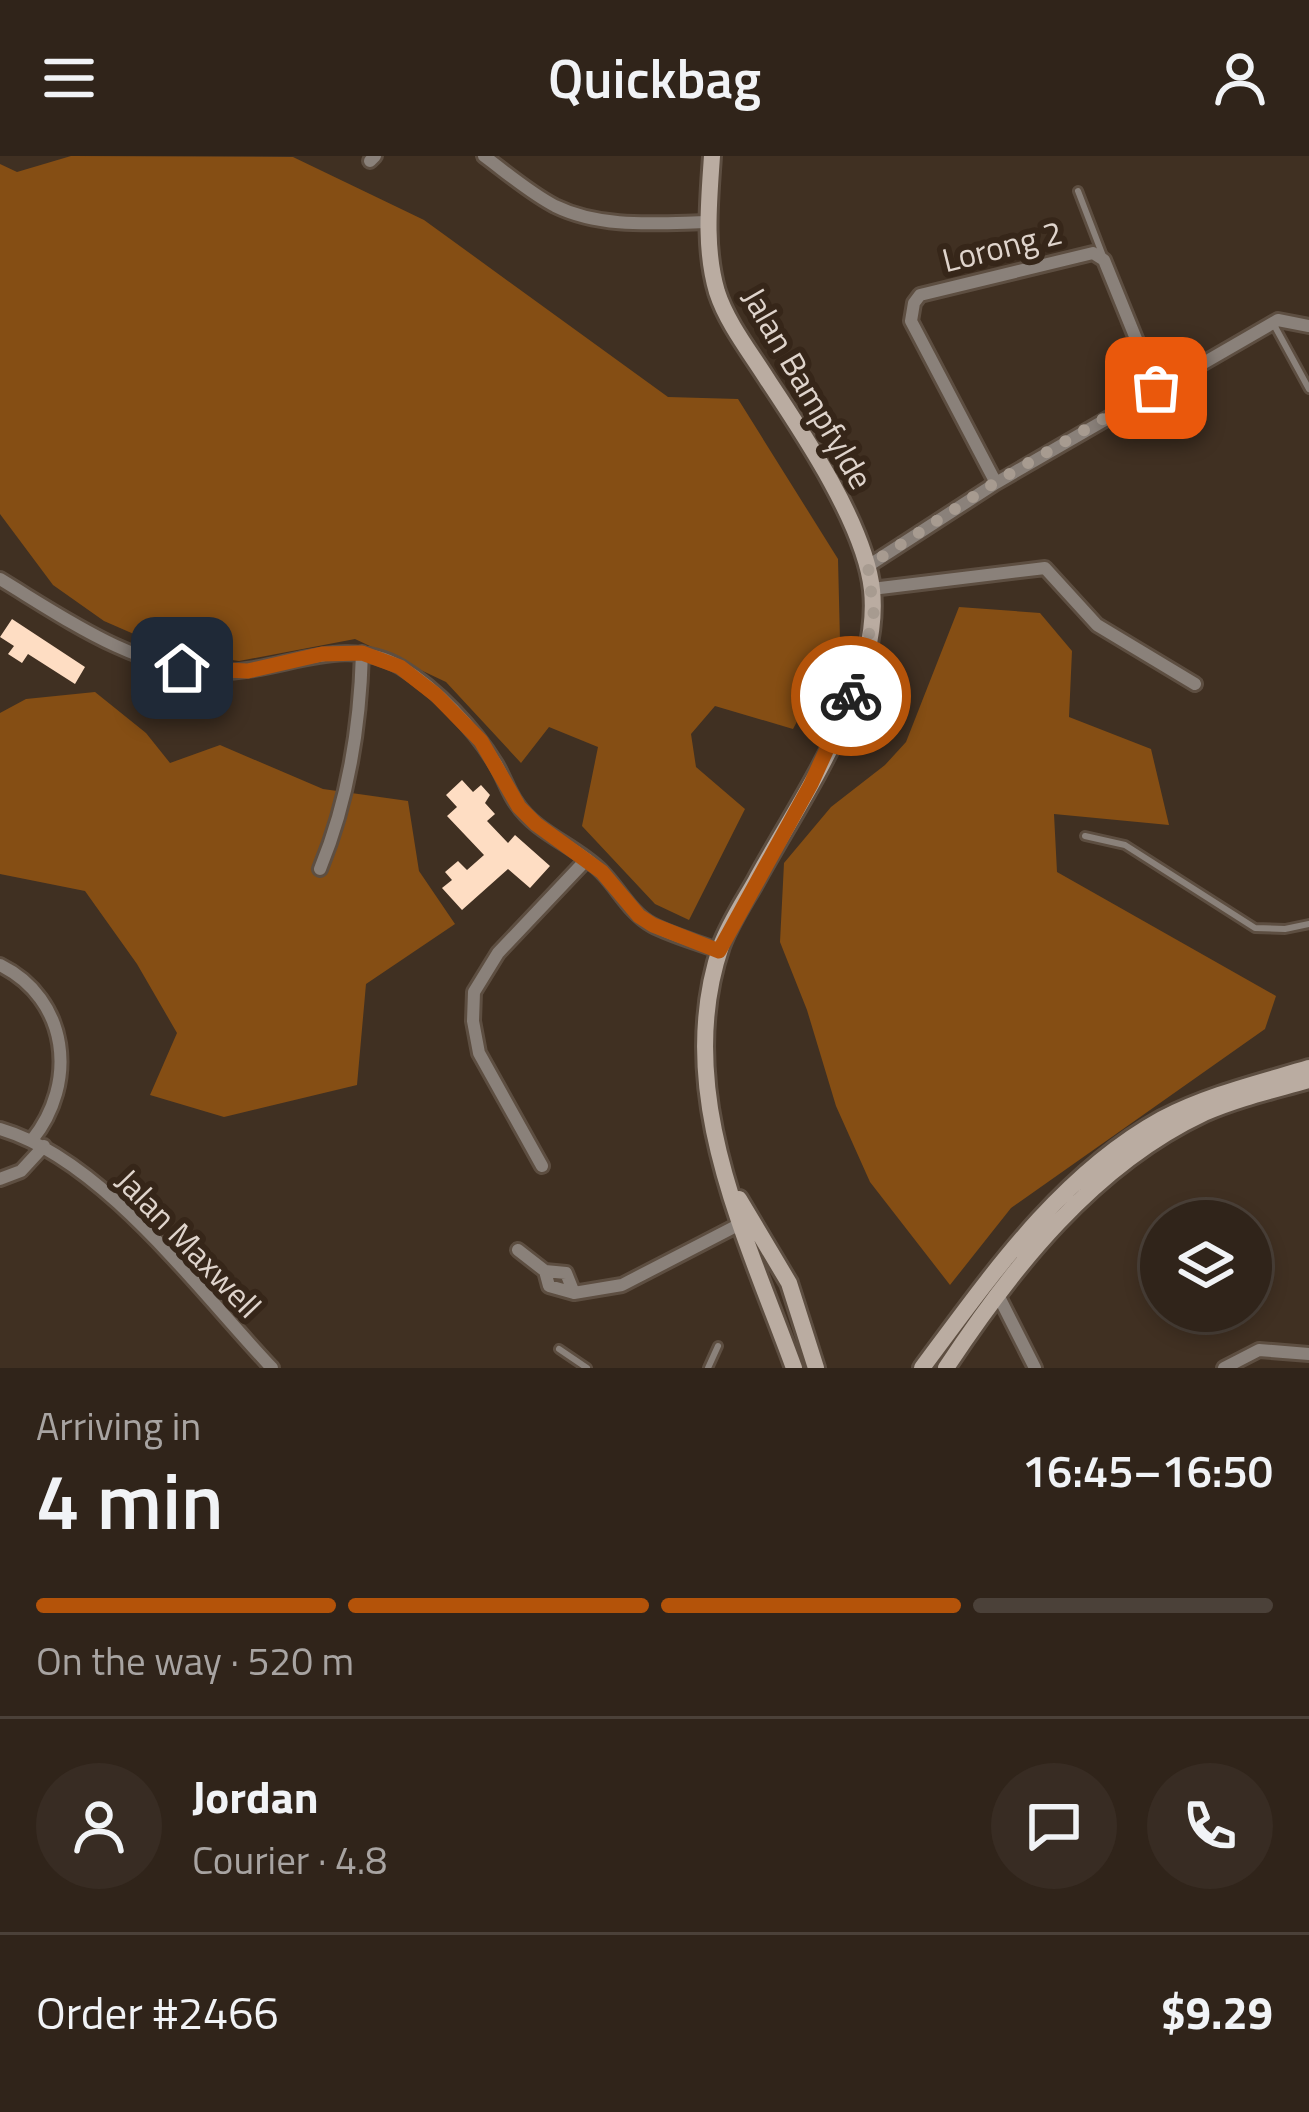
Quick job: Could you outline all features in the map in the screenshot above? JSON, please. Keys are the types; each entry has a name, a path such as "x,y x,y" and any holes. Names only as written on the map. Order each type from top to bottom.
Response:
{"street":[{"path":"484,156 554,205 578,215 641,224 708,223"},
{"name":"Jalan Bampfylde","path":"712,156 708,223 718,293 738,334 807,438 868,566 874,617 837,731 719,951 706,1047 706,1105 740,1224 794,1368"},
{"path":"1099,256 1156,388"},
{"name":"Lorong 2","path":"996,482 911,321 914,303 920,295 1099,256"},
{"path":"868,566 996,482 1273,323 1287,320 1309,326"},
{"path":"872,589 1046,568 1097,625 1196,684"},
{"path":"0,578 92,635 182,668 248,671 322,654 362,653 400,667 436,695 481,741 519,807 587,860 639,916 719,951"},
{"path":"320,869 344,793 358,720 362,653"},
{"path":"542,1166 479,1053 474,992 498,953 587,860"},
{"path":"0,964 40,993 52,1013 59,1069 54,1107 38,1143 21,1171 0,1179"},
{"path":"922,1368 1002,1262 1054,1203 1118,1147 1211,1096 1309,1068"},
{"path":"946,1368 997,1293 1057,1223 1126,1162 1202,1114 1309,1080"},
{"name":"Jalan Maxwell","path":"0,1129 38,1143 104,1190 272,1368"},
{"name":"Jalan Bampfylde","path":"729,1183 789,1283 816,1368"},
{"path":"518,1250 544,1271 549,1286 574,1293 622,1285 740,1224"},
{"path":"766,1292 775,1279 789,1283"},
{"path":"997,1293 1035,1368"},
{"path":"1224,1368 1258,1351 1309,1354"}],"lane":[{"path":"1078,191 1099,256"},
{"path":"1273,323 1309,388"},
{"path":"1084,836 1125,845 1255,928 1309,924"},
{"path":"708,1368 718,1346"},
{"path":"559,1349 586,1368"}],"shaded area":[{"path":"71,156 293,157 424,220 668,397 738,399 838,559 840,641 793,729 715,706 691,734 696,767 745,809 689,920 655,904 582,826 598,747 549,727 521,763 446,682 355,639 239,661 175,652 104,621 53,585 0,514 0,164 17,172"},
{"path":"959,607 1040,613 1072,651 1069,717 1151,749 1169,825 1054,814 1057,872 1276,996 1265,1029 1011,1208 950,1285 870,1182 836,1106 780,942 784,863 831,807 885,765 906,742"},
{"path":"95,692 146,733 170,763 220,745 323,789 408,801 419,871 455,924 366,984 357,1085 224,1117 150,1095 177,1033 137,964 85,891 0,874 0,713 26,699"}],"building":[{"path":"12,619 85,667 75,684 28,654 22,663 8,654 14,646 0,637"},
{"path":"462,780 473,792 481,785 490,795 485,803 495,814 487,821 508,843 515,835 550,866 530,888 508,869 462,910 442,888 452,880 445,872 458,861 467,870 484,855 447,816 457,807 446,795"}],"way so far":[{"path":"851,696 874,617 868,566 996,482 1156,388"}],"route":[{"path":"182,668 248,671 322,654 362,653 400,667 436,695 481,741 519,807 602,872 639,916 719,951 811,784 851,696"}]}
